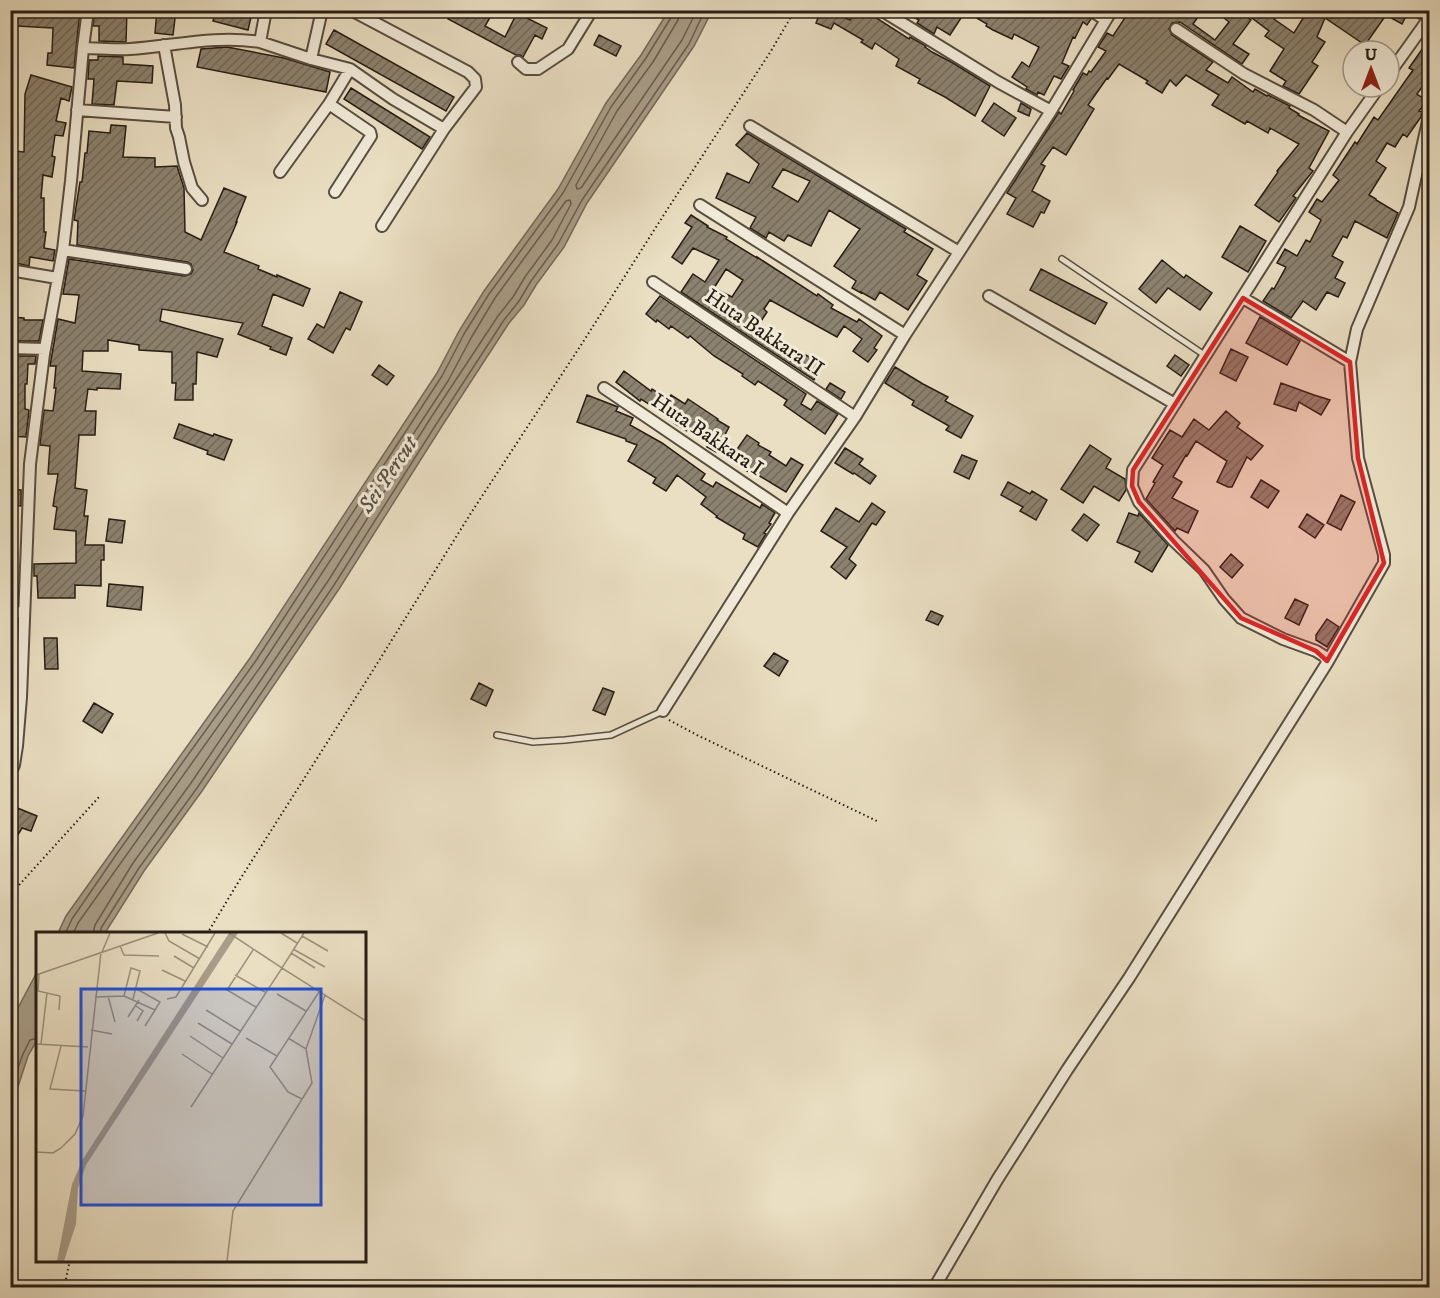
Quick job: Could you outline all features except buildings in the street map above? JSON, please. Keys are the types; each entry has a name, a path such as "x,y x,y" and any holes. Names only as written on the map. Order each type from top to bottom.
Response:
{"street":[{"path":"10,772 14,765 17,746 24,653 30,464 45,349 63,250 88,10"},
{"path":"260,42 266,10"},
{"path":"311,59 322,10"},
{"path":"351,10 468,72 475,79 476,87 444,129 382,226"},
{"path":"518,62 526,69 538,69 568,50 592,10"},
{"path":"881,10 998,82 1051,111"},
{"path":"663,711 788,513 855,417 905,335 1051,111 1109,15 1089,10"},
{"path":"1401,58 1429,19 1417,10"},
{"path":"1176,29 1244,74 1314,110 1347,132"},
{"path":"83,48 128,49 210,40 260,42 350,69 393,99 444,129"},
{"path":"164,45 175,105 176,128 188,180 202,200"},
{"path":"280,172 329,104 350,69"},
{"path":"1328,661 1316,651 1283,639 1241,618 1224,599 1204,570 1139,502 1132,486 1133,470 1347,132 1370,99"},
{"path":"329,104 370,132 371,136 335,192"},
{"path":"77,110 176,117"},
{"path":"934,1287 996,1180 1136,968 1328,661 1384,563 1384,555 1358,458 1350,362 1357,329 1409,207 1430,112"},
{"path":"750,126 959,252"},
{"path":"700,205 905,335"},
{"path":"63,250 186,269"},
{"path":"10,270 57,278"},
{"name":"Huta Bakkara II","path":"653,282 855,417"},
{"path":"990,296 1175,404"},
{"path":"1243,298 1350,362"},
{"path":"10,348 45,349"},
{"name":"Huta Bakkara I","path":"604,388 788,513"},
{"path":"10,612 24,613"}],"lane":[{"path":"1062,260 1206,356"},
{"path":"497,735 533,742 611,735 663,711"}],"path":[{"path":"208,932 471,513 795,10"},
{"path":"663,711 668,720 697,735 879,822"},
{"path":"10,895 99,797"},
{"path":"64,1287 70,1262"}],"highlighted area":[{"path":"1243,298 1350,362 1358,458 1384,563 1327,661 1316,651 1241,618 1139,502 1132,486 1133,470"}],"water":[{"name":"Sei Percut","path":"669,10 712,11 694,46 587,203 564,247 509,323 339,589 202,791 144,871 106,932 58,932 66,916 250,658 437,373 484,291 558,189 606,103 641,55"},
{"path":"36,974 36,1042 28,1056 11,1108 11,1021"}]}
